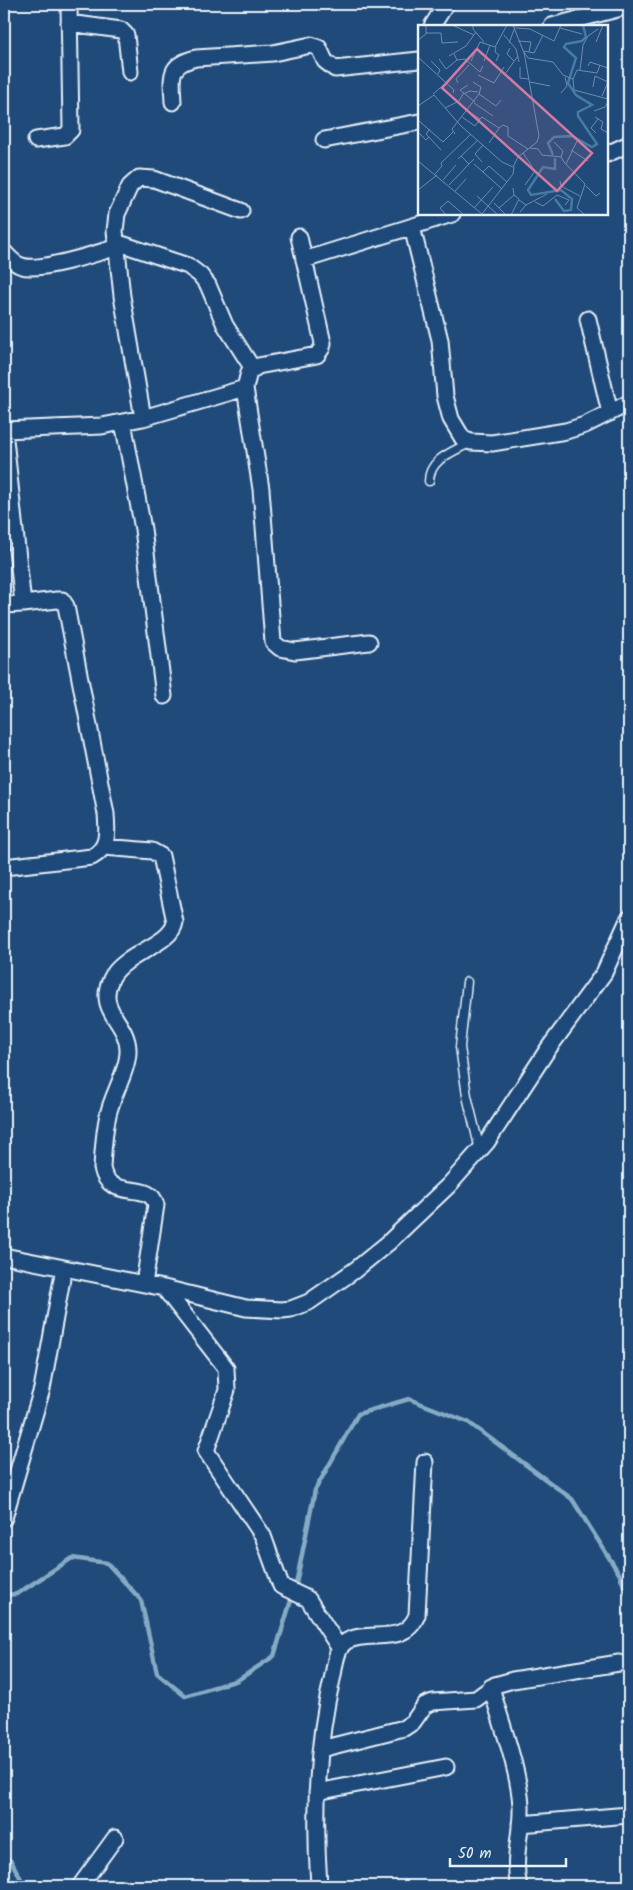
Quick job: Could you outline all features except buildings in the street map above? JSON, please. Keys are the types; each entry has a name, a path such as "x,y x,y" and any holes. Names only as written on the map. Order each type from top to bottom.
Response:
{"street":[{"path":"36,140 65,136 71,130 69,4"},
{"path":"433,25 446,4"},
{"path":"556,25 629,6"},
{"path":"69,23 121,30 126,35 130,72"},
{"path":"173,102 172,74 174,69 186,61 196,58 272,53 311,45 319,48 328,65 335,69 418,57"},
{"path":"324,140 418,122"},
{"path":"608,154 629,144"},
{"path":"143,418 122,296 117,245 117,214 130,186 139,178 154,179 242,211"},
{"path":"304,260 449,215"},
{"path":"412,227 440,340 445,396 451,420 459,435 471,442 492,443 566,431 584,426 629,403"},
{"path":"299,236 322,348 317,354 253,368 247,378 245,388 260,489 273,642 280,648 295,651 369,642"},
{"path":"4,252 13,262 27,267 82,258 117,245 188,266 200,275 208,285 225,325 253,368"},
{"path":"588,319 610,412"},
{"path":"23,604 4,430 102,426 143,418 245,388"},
{"path":"122,422 143,529 164,696"},
{"path":"4,605 57,600 66,606 106,814 107,839 104,847 92,856 4,867"},
{"path":"104,847 152,851 161,856 175,922 168,935 116,970 108,986 106,1003 120,1027 128,1049 108,1114 102,1168 104,1176 113,1187 147,1193 155,1199 156,1205 144,1284"},
{"path":"4,1256 164,1288 246,1308 282,1310 298,1307 309,1302 355,1270 388,1243 448,1185 480,1150 515,1102 548,1049 604,973 629,918"},
{"path":"4,1518 42,1389 64,1268"},
{"path":"164,1288 226,1368 227,1390 206,1451 263,1536 280,1586 308,1599 340,1649"},
{"path":"319,1886 317,1792 323,1715 340,1649 349,1640 402,1632 414,1622 417,1614 425,1462"},
{"path":"320,1749 404,1728 413,1722 425,1705 433,1702 476,1698 491,1688 513,1680 619,1663"},
{"path":"491,1688 518,1784 521,1806 516,1867 519,1886"},
{"path":"317,1792 446,1767"},
{"path":"520,1824 629,1816"},
{"path":"80,1886 115,1838"}],"lane":[{"path":"429,481 429,470 435,463 471,442"},
{"path":"467,982 460,1047 467,1096 480,1150"}],"waterway":[{"path":"4,1595 17,1594 72,1558 107,1563 141,1600 157,1673 185,1696 238,1680 274,1656 296,1584 315,1490 358,1414 409,1399 468,1422 572,1499 620,1575 629,1600"},
{"path":"4,1856 11,1861 25,1886"}]}
